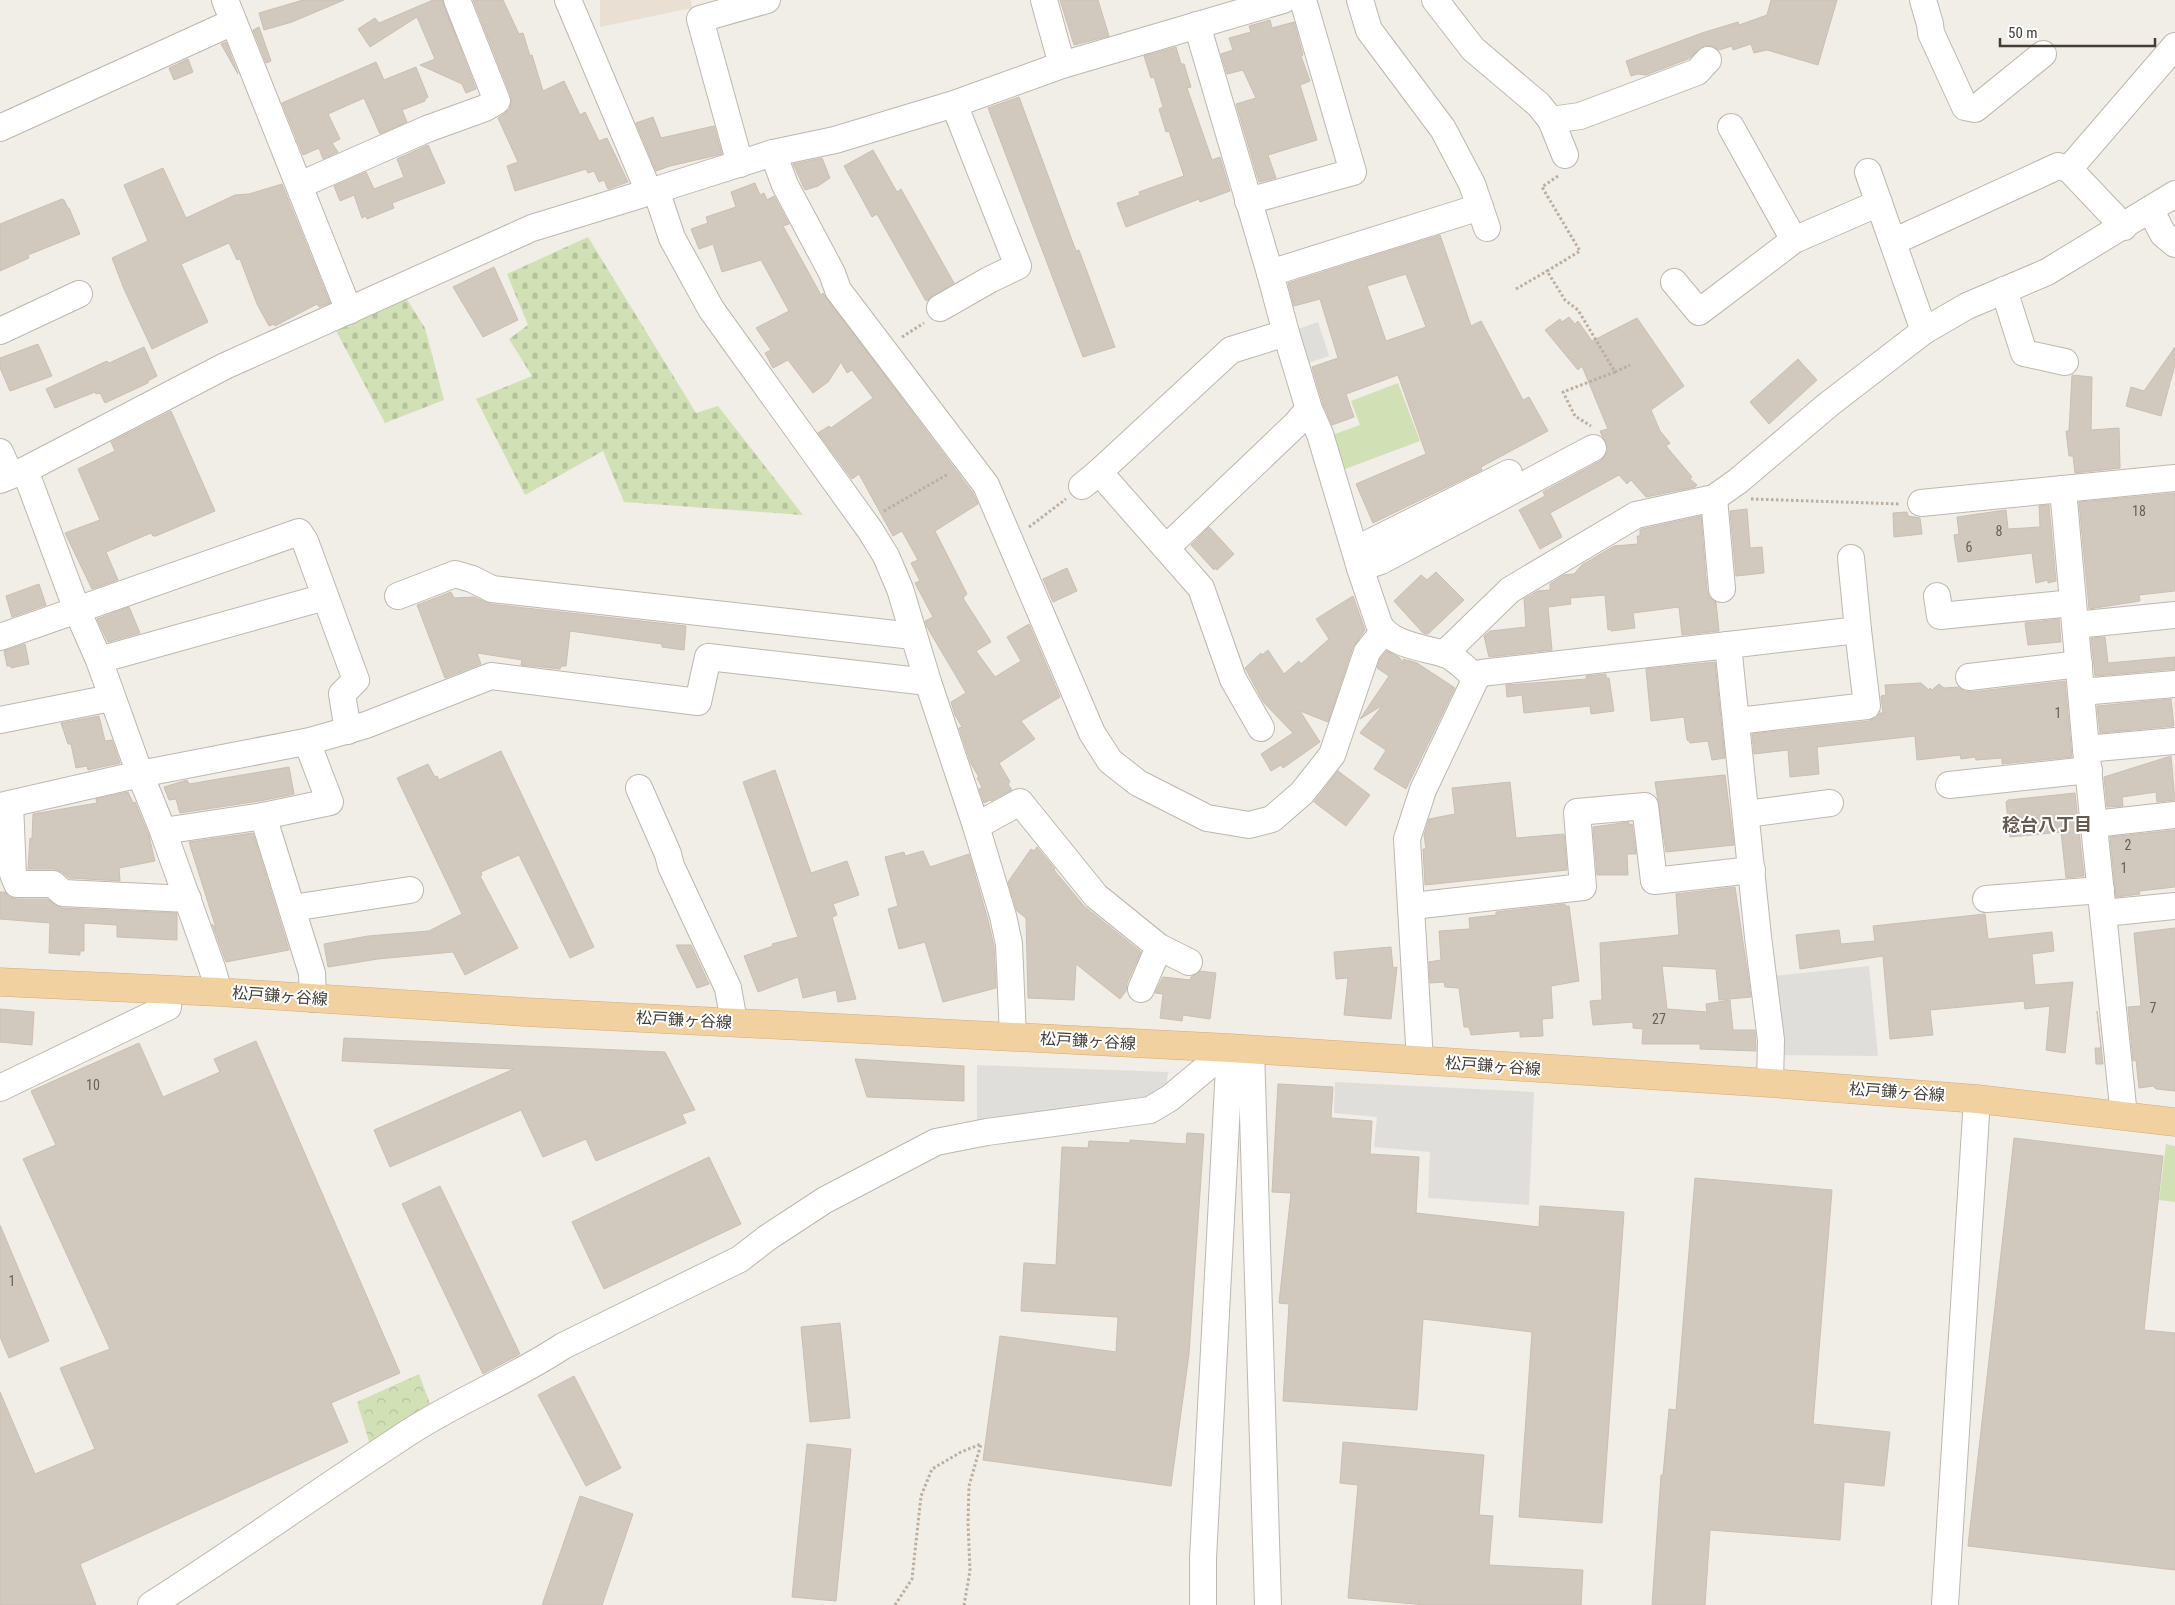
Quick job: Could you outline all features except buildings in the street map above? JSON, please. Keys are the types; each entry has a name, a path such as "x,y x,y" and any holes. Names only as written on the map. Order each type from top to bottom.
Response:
{"main road":[{"name":"松戸鎌ヶ谷線","path":"0,982 219,992 313,999 1240,1049 1770,1083 1977,1099 2175,1122"}],"street":[{"path":"300,185 427,129 485,108 497,100 457,0"},
{"path":"568,0 672,238 711,309 886,556 900,589 913,636 976,826 1003,916 1009,944 1013,1037"},
{"path":"740,164 700,19 766,0"},
{"path":"1044,0 1062,66"},
{"path":"219,992 163,830 111,698 99,660 9,469 226,366 532,228 773,153 835,140 954,104 1062,66 1283,0"},
{"path":"1248,202 1353,172 1303,0"},
{"path":"1270,273 1484,217 1472,184 1443,130 1369,30 1360,0"},
{"path":"1435,0 1473,49 1539,105 1551,120 1565,155"},
{"path":"1922,0 1930,24 1930,33 1965,107 1975,109 2043,54"},
{"path":"0,128 229,11 349,311"},
{"path":"1197,26 1309,409 1320,434 1358,559 1383,632 1410,645 1451,657 1476,678"},
{"path":"2069,169 2175,46"},
{"path":"1551,120 1580,116 1628,93 1697,72 1708,60"},
{"path":"940,308 1018,266 954,104"},
{"path":"1731,127 1794,240"},
{"path":"773,153 785,185 832,273 838,290 986,485 1010,537 1092,733 1110,762 1152,791 1207,818 1249,825 1272,819 1302,793 1332,755 1367,652 1383,632"},
{"path":"1894,242 2058,166 2069,169 2124,227"},
{"path":"1868,172 1924,331"},
{"path":"1444,654 1510,590 1636,515 1717,496 1738,481 1829,404 1924,331 1967,306 2047,272 2151,211 2175,194"},
{"path":"1674,282 1699,312 1794,240 1879,203"},
{"path":"2151,211 2163,234 2175,244"},
{"path":"2004,290 2024,353 2064,362"},
{"path":"0,331 79,294"},
{"path":"1261,728 1233,679 1200,588 1166,548 1090,479 1231,350 1286,333"},
{"path":"1166,548 1295,426 1309,409"},
{"path":"1358,559 1381,561 1584,443"},
{"path":"1921,503 2175,478"},
{"path":"2063,489 2087,760 2124,1116"},
{"path":"1717,496 1722,589"},
{"path":"0,637 299,532 305,541 356,680 342,694 348,731"},
{"path":"1737,720 1867,706 1851,558"},
{"path":"398,596 455,574 472,579 492,589 913,636"},
{"path":"1937,596 1940,616 2175,615"},
{"path":"99,660 325,597"},
{"path":"1420,1061 1407,839 1423,790 1476,678 1481,673 1858,630"},
{"path":"1728,645 1771,1040 1770,1083"},
{"path":"188,900 63,893 53,884 17,884 13,874 5,805 140,774 307,742 348,731 492,676 698,702 708,657 928,682"},
{"path":"1969,676 2079,664"},
{"path":"2081,692 2175,684"},
{"path":"0,720 111,698"},
{"path":"1949,785 2087,760 2175,741"},
{"path":"163,830 263,816 330,802 307,742"},
{"path":"639,788 668,854 671,866 728,988 734,1022"},
{"path":"976,826 1020,802 1096,896 1159,947 1189,962"},
{"path":"1746,814 1830,803"},
{"path":"1412,906 1583,887 1577,812 1645,806 1654,881 1752,870"},
{"path":"2094,824 2175,815"},
{"path":"263,816 312,973 313,999"},
{"path":"292,908 410,890"},
{"path":"1986,899 2103,901 2175,906"},
{"path":"1141,990 1159,947"},
{"path":"0,1088 168,1007 169,990"},
{"path":"151,1605 238,1549 412,1430 542,1360 563,1346 740,1259 767,1238 825,1200 936,1142 987,1132 1150,1110 1240,1049"},
{"path":"1203,1605 1203,1558 1240,1049"},
{"path":"1240,1049 1268,1605"},
{"path":"1945,1605 1977,1099"}],"path":[{"path":"1516,289 1580,251 1542,187 1564,171 1560,158 1565,155"},
{"path":"1547,271 1565,300 1578,310 1616,372"},
{"path":"882,348 924,324 922,319 940,308"},
{"path":"1584,443 1598,430 1575,416 1563,392 1616,372 1630,364"},
{"path":"864,523 968,462"},
{"path":"1010,537 1026,530 1090,479"},
{"path":"1717,496 1723,499 1893,504 1921,503"},
{"path":"895,1605 912,1579 921,1496 932,1469 961,1452 981,1444 969,1486 970,1571 964,1605"}],"shaded area":[{"path":"600,0 691,0 692,8 600,27"},
{"path":"1318,322 1329,356 1305,364 1295,330"},
{"path":"1869,966 1878,1056 1780,1055 1772,976"},
{"path":"977,1065 1168,1072 1166,1088 1149,1102 977,1123"},
{"path":"1335,1082 1534,1092 1529,1205 1428,1198 1430,1152 1374,1147 1377,1117 1334,1113"}],"green space":[{"path":"588,237 696,413 718,406 803,515 624,502 603,451 525,495 476,399 532,376 509,339 528,325 507,274"},
{"path":"404,295 425,328 444,400 385,423 333,325"},
{"path":"1398,383 1420,441 1345,469 1332,435 1360,425 1351,401"},
{"path":"2166,1144 2175,1146 2175,1202 2159,1200"},
{"path":"419,1374 432,1409 371,1448 357,1402"}],"district":[{"name":"稔台八丁目","path":"2047,824"}]}
